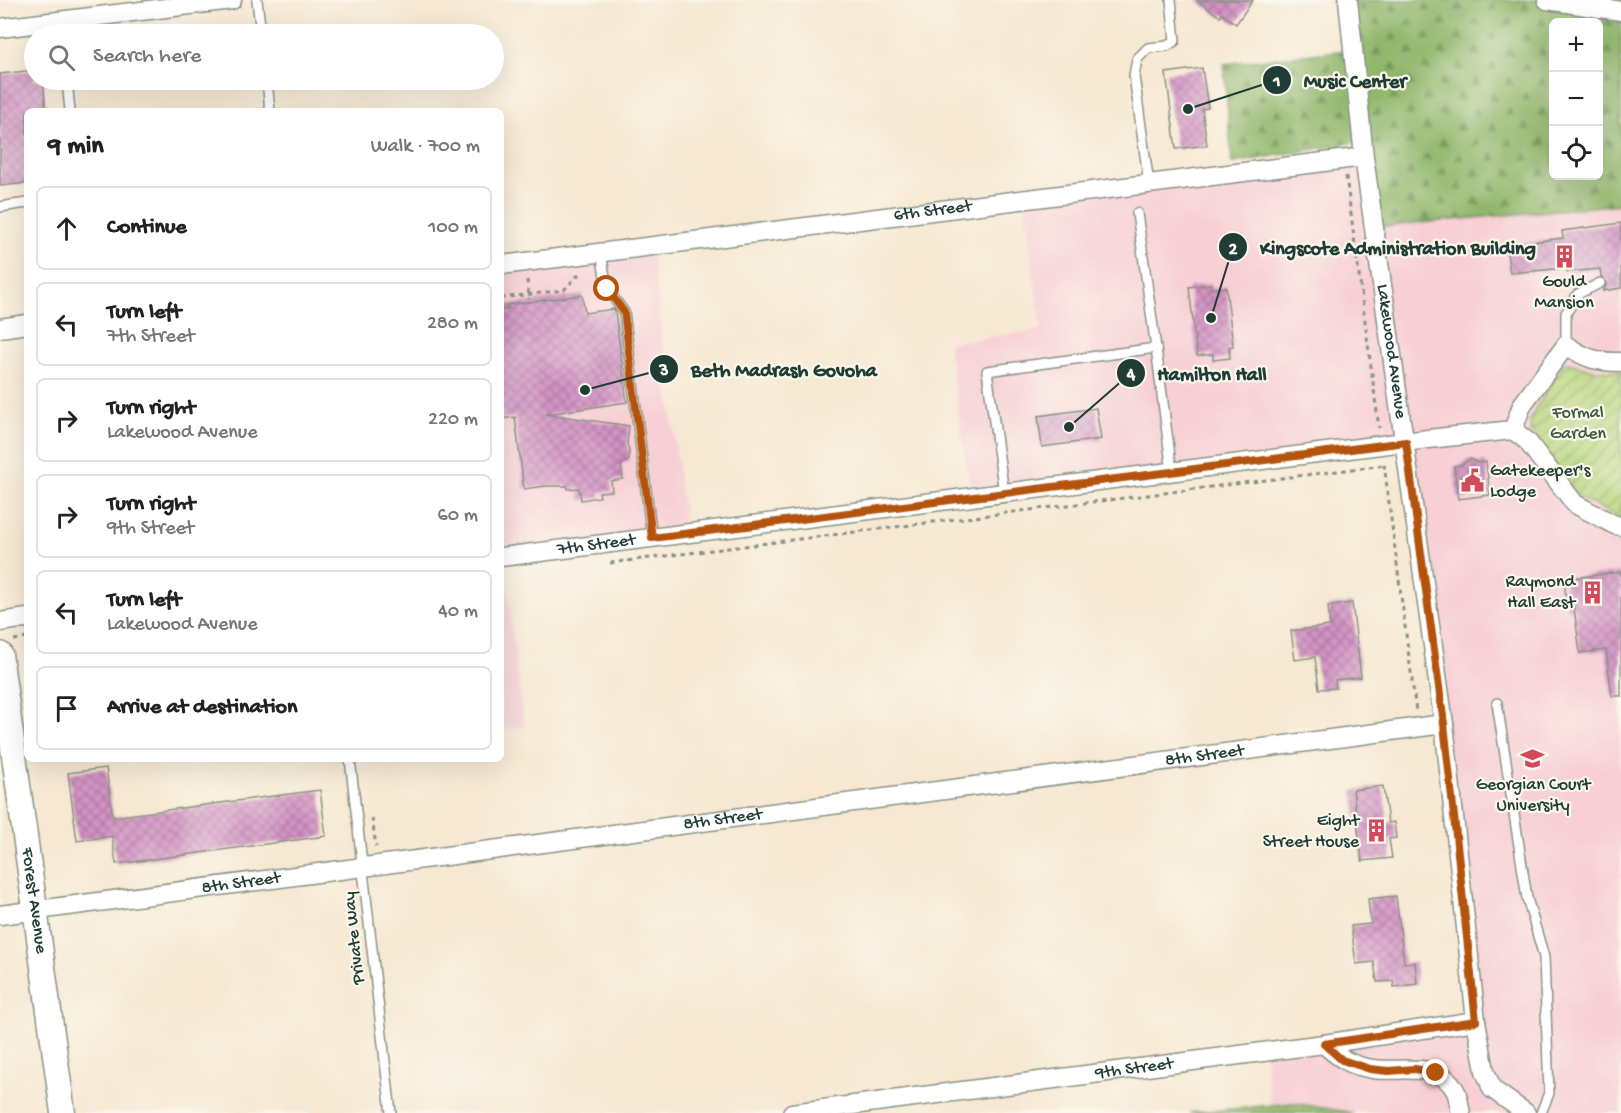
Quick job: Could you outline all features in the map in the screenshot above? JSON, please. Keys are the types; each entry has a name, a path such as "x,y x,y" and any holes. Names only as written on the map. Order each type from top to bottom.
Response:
{"street":[{"path":"87,24 232,0"},
{"name":"Lakewood Avenue","path":"1348,0 1364,157 1444,724 1476,1021 1485,1071 1492,1089 1526,1113"},
{"path":"1547,0 1621,11"},
{"path":"0,28 24,28"},
{"name":"6th Street","path":"504,265 1364,157"},
{"path":"0,328 24,324"},
{"path":"1621,362 1604,362 1585,358 1566,345 1522,405 1513,430 1527,441 1575,504 1621,526"},
{"name":"7th Street","path":"504,557 1513,430"},
{"path":"0,622 24,618"},
{"name":"Forest Avenue","path":"0,654 63,1113"},
{"name":"8th Street","path":"0,915 1444,724"},
{"name":"9th Street","path":"792,1113 1324,1044 1476,1021"},
{"path":"1324,1044 1342,1060 1370,1069 1388,1071 1415,1069 1436,1073 1450,1083 1456,1092 1461,1113"}],"lane":[{"path":"257,0 260,24"},
{"path":"1149,184 1134,76 1137,59 1148,48 1167,46 1176,41 1171,0"},
{"path":"68,90 70,108"},
{"path":"268,90 270,108"},
{"path":"0,207 24,203"},
{"path":"1137,213 1172,472"},
{"path":"601,252 607,289 624,312 652,538"},
{"path":"1566,345 1566,313 1578,294 1600,283"},
{"path":"1004,493 987,372 1156,348"},
{"path":"1497,704 1527,898 1544,957 1549,1094 1541,1113"},
{"name":"Private Way","path":"350,762 391,1113"}],"path":[{"path":"504,298 529,297 564,290 581,272"},
{"path":"526,278 529,297"},
{"path":"600,564 1384,465"}],"shaded area":[{"name":"Georgian Court University","path":"1348,0 1621,0 1621,1113 1271,1113 1264,1045 1476,1021 1406,442 971,497 948,343 1041,330 1024,200 1364,157"},
{"path":"651,246 686,534 504,557 504,265"},
{"path":"504,565 524,727 504,729"}],"green space":[{"path":"1353,0 1621,0 1621,204 1379,227 1368,140 1232,163 1224,64 1348,50"},
{"name":"Formal Garden","path":"1565,362 1594,370 1621,371 1621,518 1579,498 1531,432 1530,418"},
{"path":"1293,1103 1354,1113 1189,1113"}],"building":[{"path":"1197,0 1253,0 1236,24 1222,14 1220,17"},
{"path":"1202,68 1208,108 1202,109 1207,145 1176,149 1166,73"},
{"path":"24,71 24,90 44,90 46,108 24,108 24,183 0,186 0,74"},
{"name":"Gould Mansion","path":"1621,223 1621,288 1603,291 1607,283 1601,276 1600,269 1567,272 1566,268 1510,273 1506,245 1563,238 1562,231"},
{"path":"1210,284 1211,289 1226,287 1233,346 1229,347 1230,358 1213,360 1213,354 1197,356 1189,287"},
{"path":"582,295 585,313 614,309 627,402 546,414 629,426 627,444 629,460 621,465 623,479 611,481 612,491 599,492 600,497 581,500 579,488 546,486 524,489 515,417 504,419 504,310 508,309 507,305"},
{"path":"1096,408 1101,439 1042,447 1038,416"},
{"name":"Gatekeeper's Lodge","path":"1470,459 1478,463 1486,462 1490,495 1458,499 1454,466 1461,465"},
{"path":"1621,572 1621,696 1612,696 1606,650 1580,653 1574,608 1567,609 1564,579"},
{"path":"1352,603 1361,677 1335,680 1336,688 1319,689 1315,657 1295,660 1291,631 1330,626 1328,606"},
{"path":"106,768 113,817 320,790 326,836 116,864 112,836 77,841 68,773"},
{"name":"Eight Street House","path":"1383,786 1388,823 1394,822 1396,838 1389,839 1392,858 1362,861 1353,790"},
{"path":"1396,896 1404,963 1415,962 1417,984 1394,987 1393,981 1377,982 1374,962 1356,964 1351,926 1371,924 1368,899"}],"place":[{"name":"Music Center","path":"1188,109"},
{"name":"Gould Mansion","path":"1564,256"},
{"name":"Kingscote Administration Building","path":"1211,318"},
{"name":"Beth Madrash Govoha","path":"585,390"},
{"name":"Hamilton Hall","path":"1069,427"},
{"name":"Gatekeeper's Lodge","path":"1472,481"},
{"name":"Raymond Hall East","path":"1593,592"},
{"name":"Georgian Court University","path":"1533,759"},
{"name":"Eight Street House","path":"1377,831"}],"route":[{"path":"607,289 624,312 652,538 1406,442 1444,724 1476,1021 1324,1044 1342,1060 1370,1069 1388,1071 1415,1069 1436,1073"}]}
